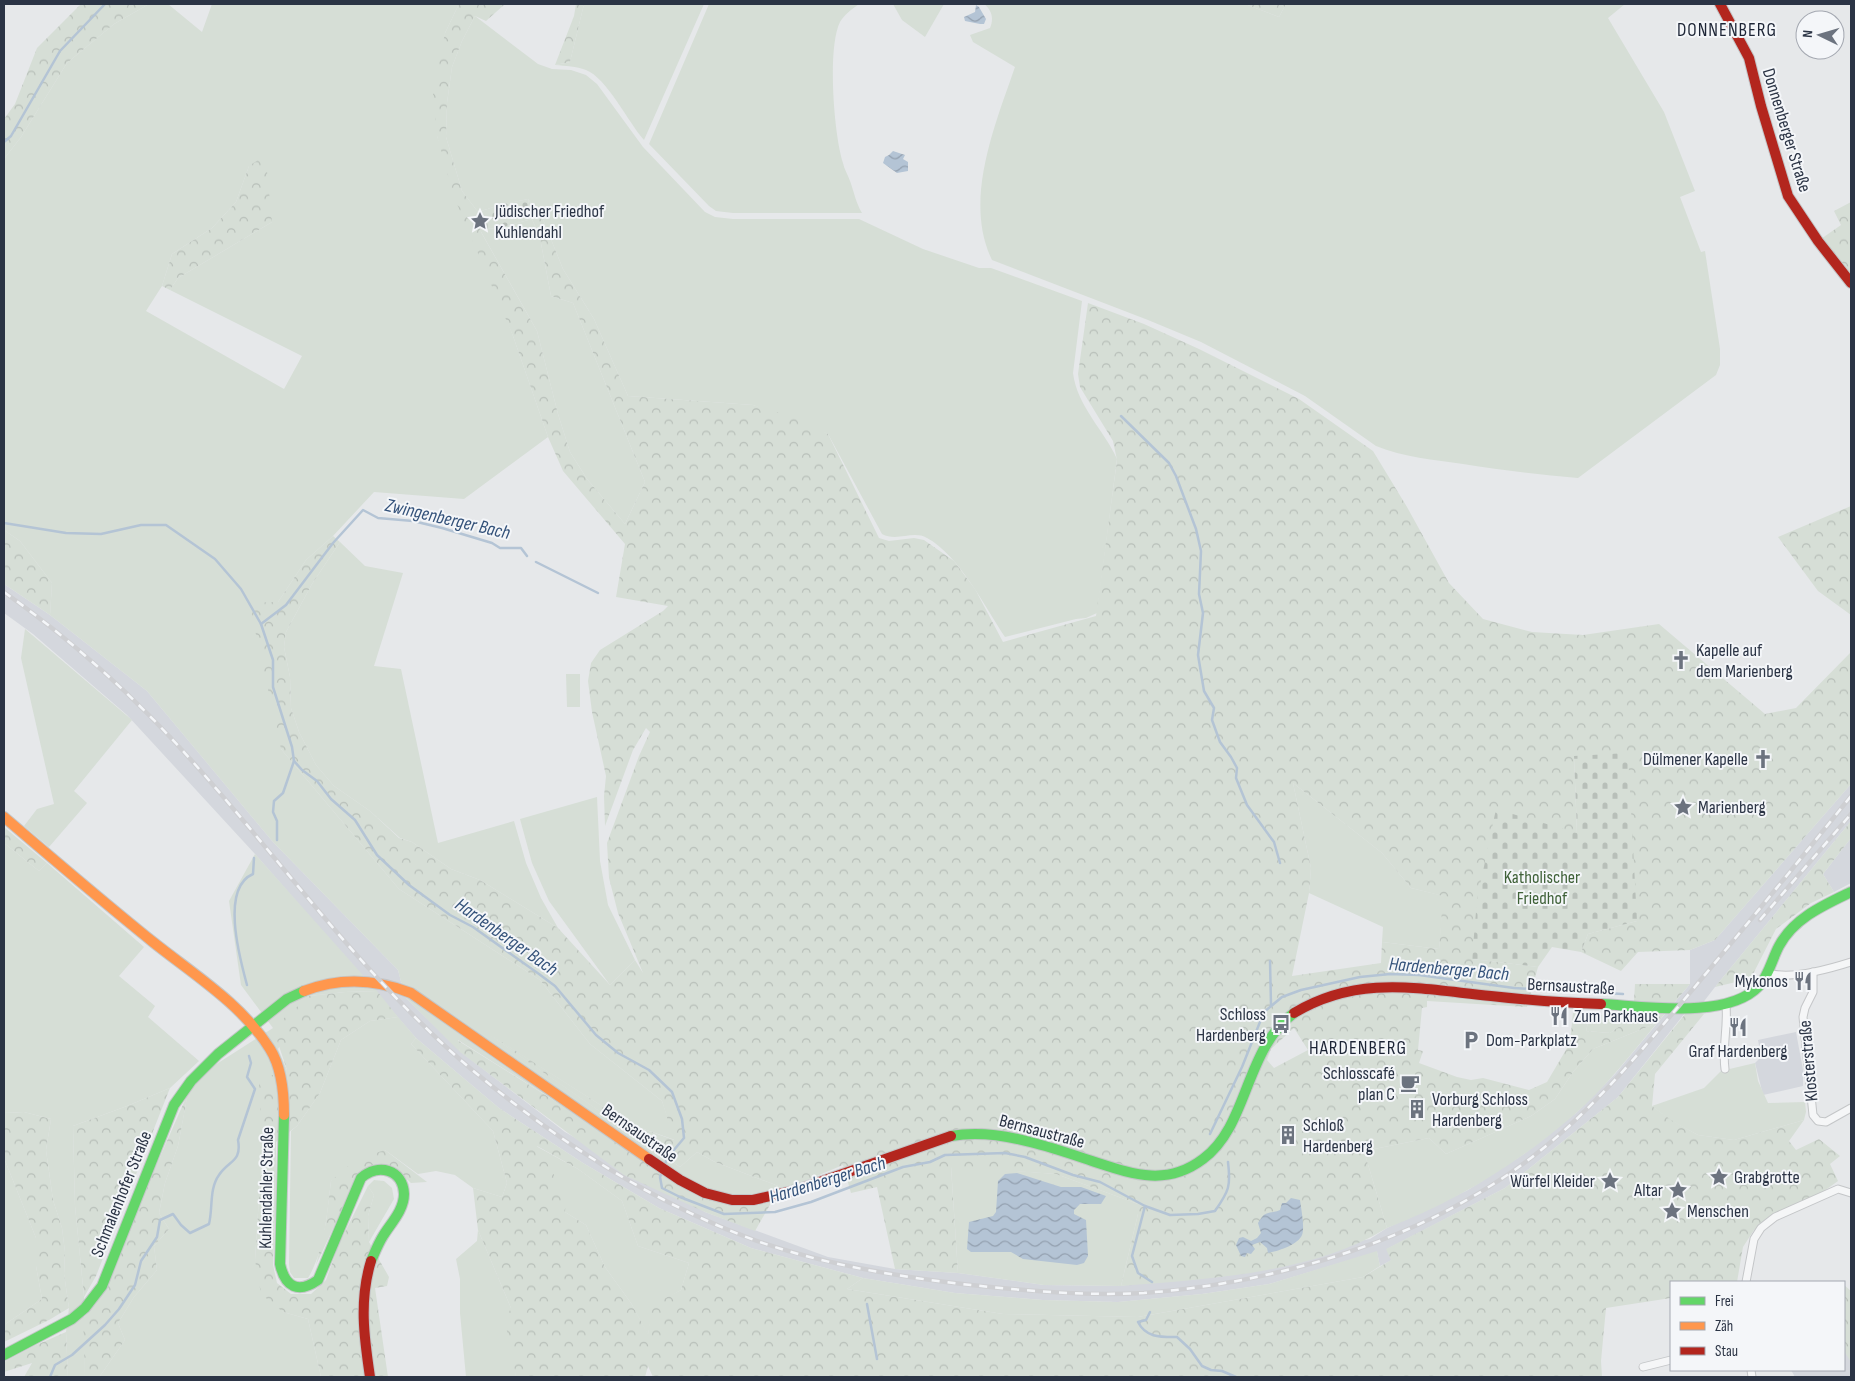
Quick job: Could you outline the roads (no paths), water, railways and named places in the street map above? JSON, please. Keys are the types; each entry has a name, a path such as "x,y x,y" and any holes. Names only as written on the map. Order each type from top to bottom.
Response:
{"main road":[{"name":"Donnenberger Straße","path":"1720,4 1749,58 1761,106 1788,196 1818,241 1851,283"},
{"name":"Kuhlendahler Straße","path":"4,818 221,996 253,1027 270,1050 280,1074 284,1096 280,1264 283,1278 287,1283 296,1288 303,1288 312,1285 318,1280 361,1178 378,1169 391,1172 399,1179 403,1186 403,1203 378,1243 366,1277 362,1322 370,1377"},
{"name":"Bernsaustraße","path":"253,1027 274,1009 299,992 334,982 375,981 397,986 411,993 672,1175 702,1192 740,1201 787,1194 947,1137 982,1133 1017,1139 1143,1176 1160,1177 1184,1171 1204,1159 1216,1147 1229,1129 1266,1043 1290,1017 1328,997 1356,989 1383,986 1581,1003 1691,1007 1726,1005 1740,1000 1754,991 1763,982 1781,942 1792,928 1816,910 1851,892"},
{"name":"Schmalenhofer Straße","path":"4,1355 72,1319 93,1298 102,1286 174,1105 186,1086 203,1066 225,1046 253,1027"}],"street":[{"path":"1769,972 1785,975 1812,972 1851,962"},
{"name":"Klosterstraße","path":"1812,972 1813,992 1804,1008 1803,1025 1813,1115 1818,1121 1826,1122 1851,1108"},
{"path":"1725,1069 1726,1005"},
{"path":"1746,1281 1754,1240 1761,1228 1775,1217 1838,1190 1851,1193"},
{"path":"1642,1367 1670,1360"}],"water":[{"path":"976,5 986,19 984,24 965,21 964,17 975,12"},
{"path":"893,151 905,155 903,159 908,162 908,171 897,173 883,163 885,157"},
{"path":"1017,1173 1061,1187 1081,1187 1106,1196 1101,1204 1080,1204 1074,1210 1074,1214 1086,1220 1088,1256 1084,1263 1077,1265 1023,1259 1011,1252 971,1252 967,1249 969,1222 993,1216 996,1212 998,1181 1005,1174"},
{"path":"1291,1198 1300,1200 1303,1228 1300,1239 1287,1247 1268,1253 1267,1248 1260,1242 1252,1245 1255,1249 1251,1254 1247,1253 1245,1257 1241,1256 1236,1245 1239,1238 1243,1237 1251,1241 1257,1238 1261,1233 1258,1223 1263,1216 1280,1210 1282,1203 1286,1203"}],"waterway":[{"path":"4,142 11,136 60,51 105,4"},
{"path":"1121,416 1169,463 1176,476 1196,529 1201,551 1199,594 1203,613 1198,655 1204,691 1214,708 1212,720 1220,742 1237,768 1236,778 1247,805 1274,842 1280,863"},
{"name":"Zwingenberger Bach","path":"261,624 286,605 333,543 363,510 378,518 413,521 442,528 492,543 500,548 521,548 527,556"},
{"name":"Hardenberger Bach","path":"4,523 66,533 101,534 141,525 166,525 215,559 241,589 261,624 273,660 273,687 292,747 294,761 302,770 317,781 331,799 355,820 377,855 409,885 450,915 473,927 555,986 596,1035 618,1053 649,1070 672,1092 682,1119 684,1138 668,1157 664,1166"},
{"name":"Zwingenberger Bach","path":"536,562 598,593"},
{"path":"277,840 277,821 273,812 274,801 283,793 294,761"},
{"path":"247,985 237,942 235,908 237,894 243,882 253,874 254,858"},
{"path":"1270,961 1271,1005"},
{"name":"Hardenberger Bach","path":"1210,1134 1242,1067 1264,1012 1282,997 1301,990 1360,977 1390,974 1419,975 1514,988 1623,994"},
{"path":"50,1377 55,1365 72,1355 105,1325 119,1309 135,1285 141,1261 157,1237 160,1220 173,1214 190,1233 209,1224 212,1192 216,1180 238,1153 238,1140 255,1089 247,1077 251,1063 249,1056"},
{"name":"Hardenberger Bach","path":"662,1172 660,1177 662,1188 724,1214 775,1212 811,1202 903,1167 930,1162 945,1155 1005,1153 1025,1157 1073,1175 1100,1182 1145,1206 1170,1215 1215,1211 1228,1188 1228,1162"},
{"path":"1145,1206 1132,1256 1138,1273 1152,1282"},
{"path":"867,1304 877,1359"},
{"path":"1150,1312 1146,1320 1138,1322 1145,1331 1154,1336 1177,1337 1190,1349 1202,1366 1236,1377"}],"railway":[{"path":"4,592 79,650 149,715 226,800 360,959 432,1034 503,1095 571,1145 643,1189 718,1226 757,1241 809,1257 863,1269 971,1285 1035,1291 1101,1294 1144,1293 1195,1288 1246,1279 1297,1268 1396,1234 1444,1212 1489,1187 1553,1141 1612,1084 1768,899 1851,796"},
{"path":"1760,920 1851,814"}],"place":[{"name":"Jüdischer Friedhof Kuhlendahl","path":"480,221"},
{"name":"Kapelle auf dem Marienberg","path":"1681,660"},
{"name":"Dülmener Kapelle","path":"1763,759"},
{"name":"Marienberg","path":"1683,807"},
{"name":"Mykonos","path":"1803,981"},
{"name":"Zum Parkhaus","path":"1559,1016"},
{"name":"Schloss Hardenberg","path":"1281,1024"},
{"name":"Graf Hardenberg","path":"1738,1027"},
{"name":"Dom-Parkplatz","path":"1471,1040"},
{"name":"Schlosscafé plan C","path":"1410,1083"},
{"name":"Vorburg Schloss Hardenberg","path":"1417,1109"},
{"name":"Schloß Hardenberg","path":"1288,1135"},
{"name":"Grabgrotte","path":"1719,1177"},
{"name":"Würfel Kleider","path":"1610,1181"},
{"name":"Altar","path":"1678,1190"},
{"name":"Menschen","path":"1672,1211"}],"district":[{"name":"DONNENBERG","path":"1727,29"},
{"name":"HARDENBERG","path":"1358,1047"}],"park label":[{"name":"Katholischer Friedhof","path":"1542,888"}]}
